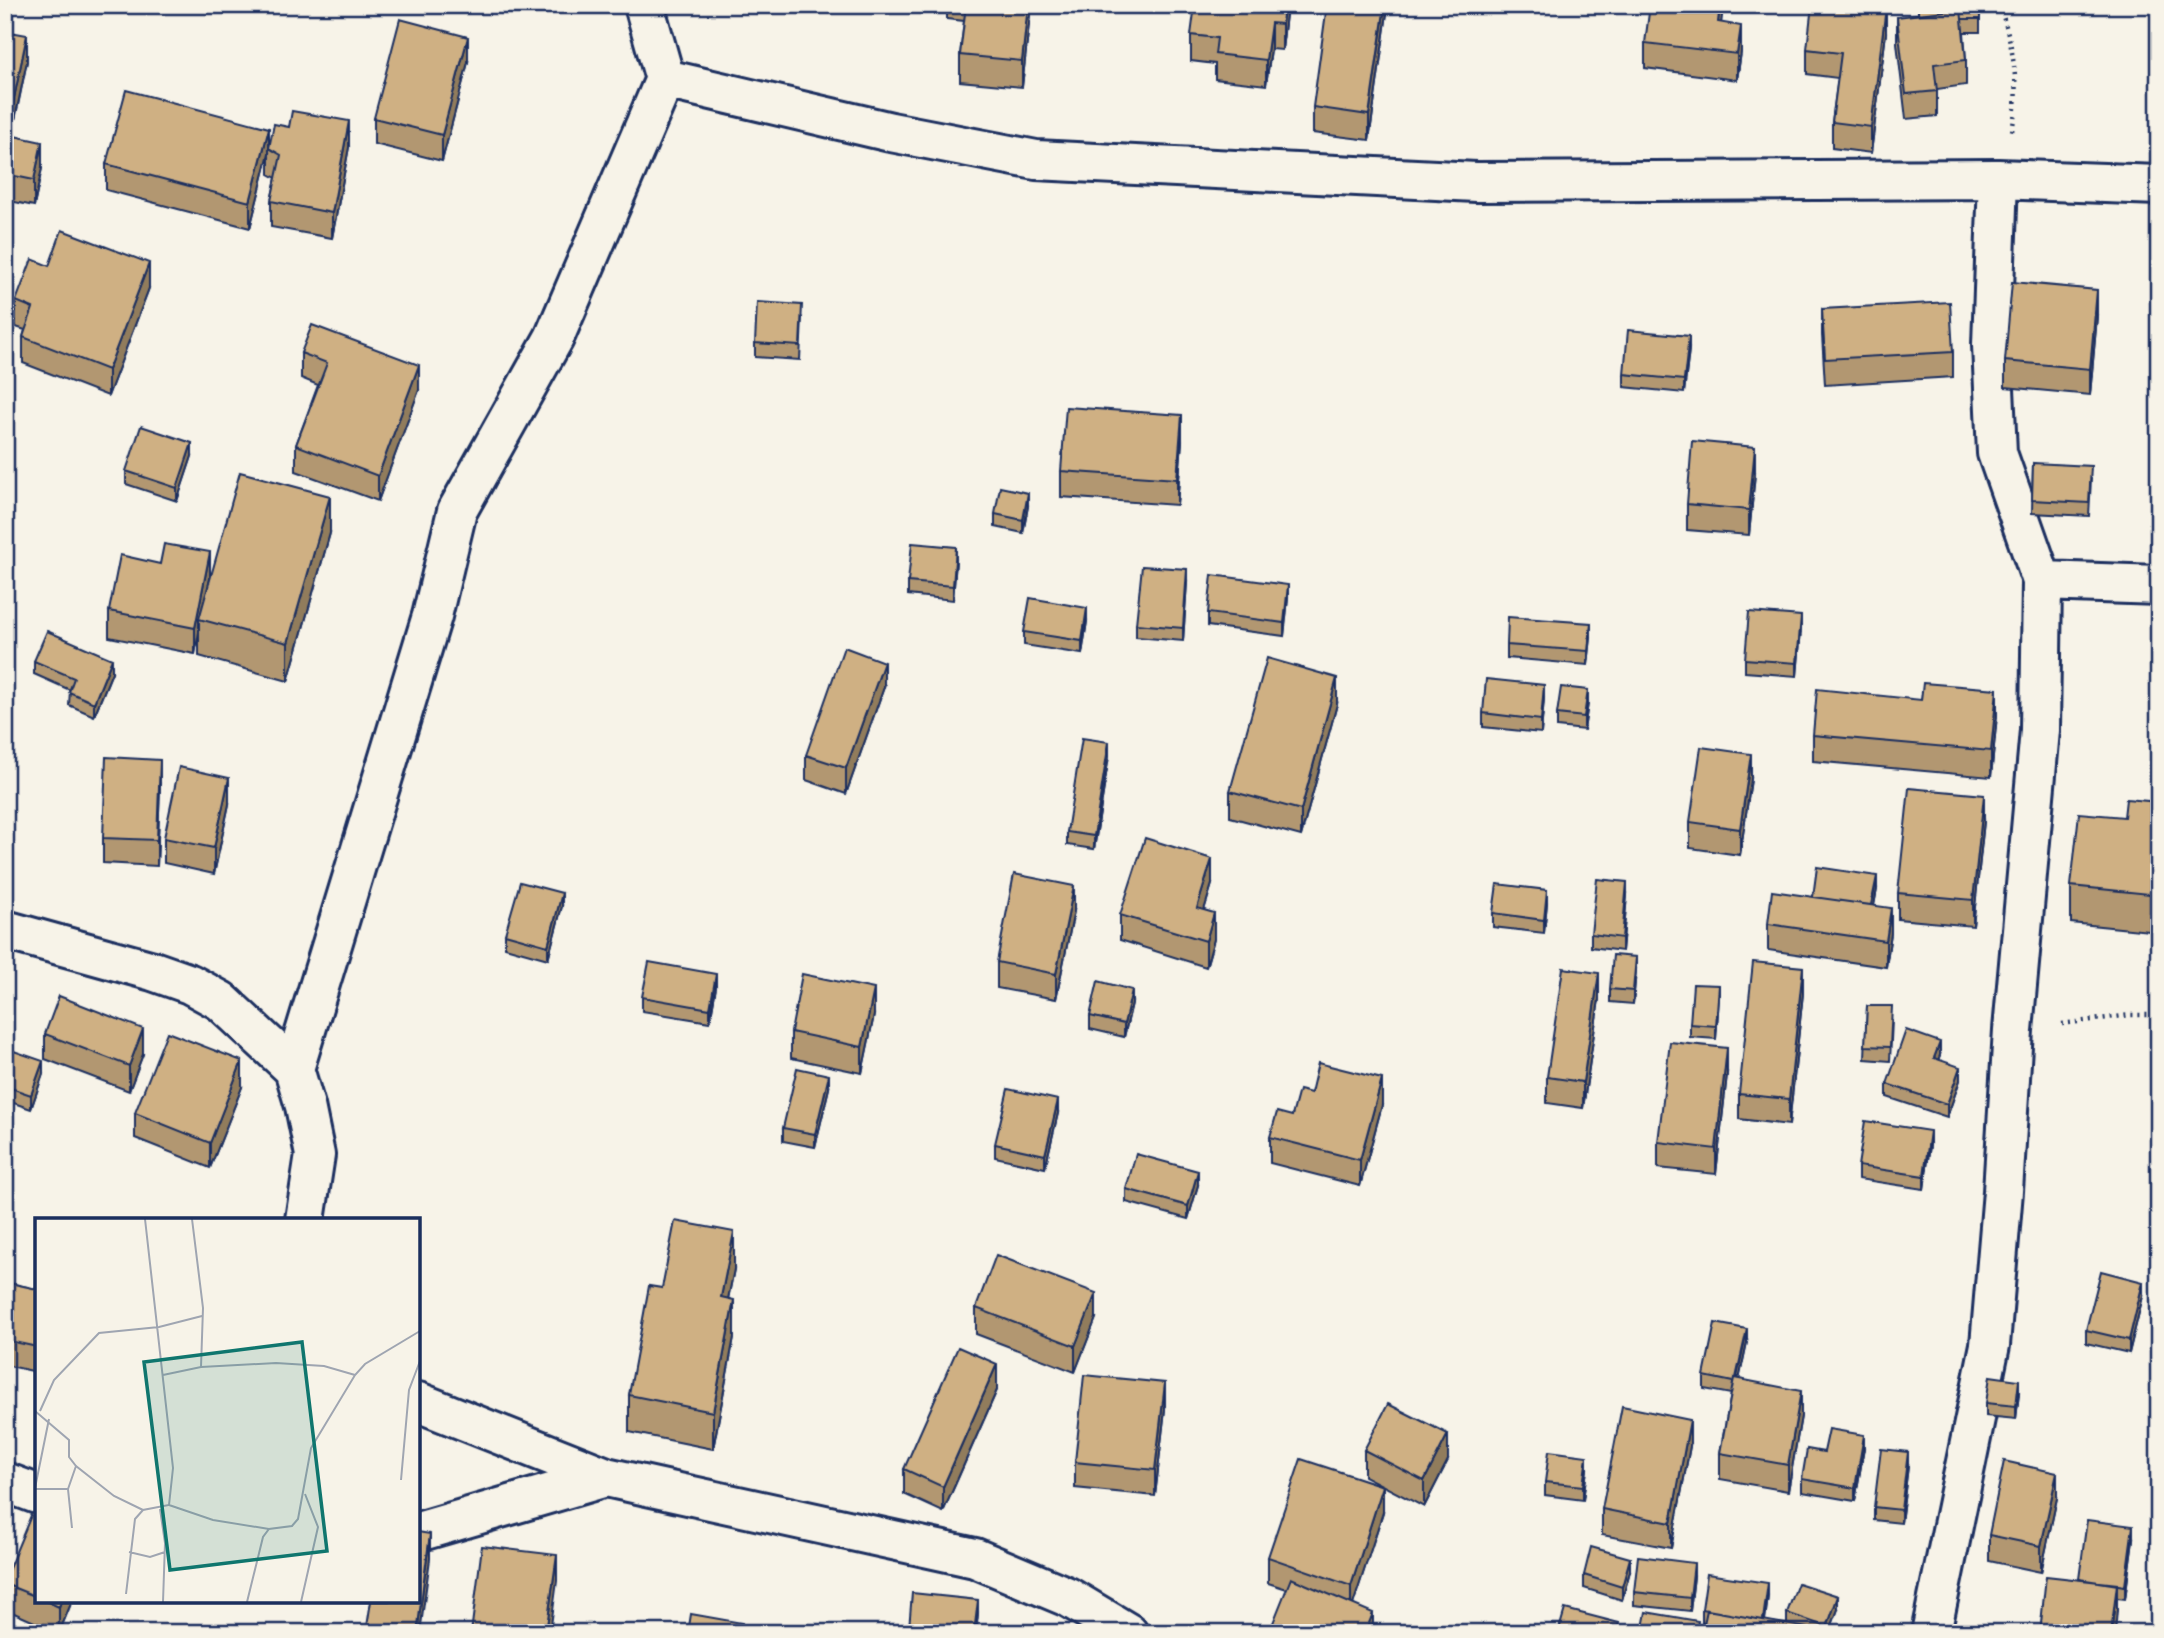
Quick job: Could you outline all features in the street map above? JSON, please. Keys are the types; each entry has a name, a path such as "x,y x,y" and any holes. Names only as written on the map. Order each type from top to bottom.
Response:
{"street":[{"path":"294,1069 432,617 457,511 554,338 665,79 644,5"},
{"path":"665,79 891,132 1036,160 1476,182 1998,179 2159,185"},
{"path":"1931,1633 1990,1345 2013,1030 2040,730 2042,581 1997,453 1992,345 1998,179"},
{"path":"2042,581 2159,585"},
{"path":"5,930 153,971 190,984 220,1001 294,1069 315,1155 305,1218"},
{"path":"420,1403 606,1477 975,1558 1068,1597 1129,1633"},
{"path":"420,1531 606,1477"},
{"path":"5,1482 35,1493"}],"path":[{"path":"1998,179 2009,148 2015,114 2015,75 2008,29 1999,5"},
{"path":"2013,1030 2130,1015 2159,1015"}],"building":[{"path":"966,5 1028,5 1022,61 960,55"},
{"path":"1195,5 1284,5 1282,24 1271,23 1266,60 1215,54 1217,38 1191,35"},
{"path":"1327,5 1385,5 1369,115 1313,107"},
{"path":"1650,5 1720,5 1718,22 1741,26 1737,54 1645,43"},
{"path":"1812,5 1886,7 1871,127 1832,122 1841,53 1807,49"},
{"path":"1918,5 1980,5 1980,19 1962,19 1961,9 1918,14"},
{"path":"1961,9 1966,60 1934,64 1937,91 1906,94 1897,17"},
{"path":"400,19 468,37 442,135 374,118"},
{"path":"5,31 27,35 9,122 5,121"},
{"path":"126,90 269,128 250,202 106,164"},
{"path":"292,111 349,121 332,213 271,201 281,155 269,148 274,124 289,127"},
{"path":"5,134 42,142 34,180 5,174"},
{"path":"62,230 149,263 108,370 23,337 33,308 16,301 32,259 49,266"},
{"path":"2012,282 2097,290 2090,369 2005,361"},
{"path":"757,302 802,305 800,346 755,343"},
{"path":"1950,302 1953,352 1825,359 1822,309"},
{"path":"312,325 419,365 378,476 296,445 327,363 301,353"},
{"path":"1628,330 1689,336 1684,380 1624,374"},
{"path":"1066,407 1182,415 1177,479 1061,471"},
{"path":"141,426 192,443 177,488 126,471"},
{"path":"1692,441 1755,447 1749,510 1687,504"},
{"path":"2033,463 2091,466 2089,503 2032,500"},
{"path":"240,472 330,496 288,643 199,619"},
{"path":"1000,487 1028,493 1023,520 995,514"},
{"path":"912,543 956,547 953,586 908,582"},
{"path":"164,544 210,552 195,628 109,611 120,555 160,564"},
{"path":"1142,566 1187,569 1183,628 1136,624"},
{"path":"1212,575 1288,585 1284,623 1208,613"},
{"path":"1030,598 1087,608 1082,641 1024,632"},
{"path":"1749,612 1801,616 1797,663 1745,659"},
{"path":"1508,617 1591,623 1588,651 1507,645"},
{"path":"47,631 112,659 94,703 69,692 74,678 34,661"},
{"path":"844,647 884,662 846,768 806,755"},
{"path":"1267,658 1337,678 1301,810 1230,791"},
{"path":"1486,679 1544,685 1541,720 1483,713"},
{"path":"1923,683 1997,689 1991,751 1813,735 1817,689 1921,700"},
{"path":"1561,687 1588,690 1584,717 1557,714"},
{"path":"1082,738 1109,742 1094,836 1067,832"},
{"path":"1701,747 1751,754 1740,829 1690,822"},
{"path":"106,757 160,760 157,840 103,838"},
{"path":"179,767 229,778 214,848 164,838"},
{"path":"1909,788 1984,795 1973,900 1898,893"},
{"path":"2126,799 2159,802 2159,895 2071,886 2079,813 2124,817"},
{"path":"1145,838 1212,859 1197,908 1214,913 1206,941 1120,915"},
{"path":"1817,867 1877,876 1871,905 1813,897"},
{"path":"1014,874 1074,886 1056,974 997,962"},
{"path":"1597,879 1627,882 1622,938 1591,934"},
{"path":"520,882 562,893 548,946 505,934"},
{"path":"1497,884 1547,890 1544,920 1493,913"},
{"path":"1772,891 1891,908 1886,941 1768,924"},
{"path":"1613,955 1636,957 1633,991 1610,989"},
{"path":"649,962 716,974 710,1009 642,997"},
{"path":"1753,962 1803,967 1789,1099 1739,1094"},
{"path":"1563,968 1599,973 1583,1082 1547,1077"},
{"path":"802,974 874,989 862,1047 791,1032"},
{"path":"1098,981 1132,990 1124,1024 1090,1016"},
{"path":"1693,984 1719,985 1716,1026 1690,1024"},
{"path":"59,996 143,1029 129,1066 45,1034"},
{"path":"1867,1006 1892,1006 1890,1047 1865,1046"},
{"path":"1906,1030 1940,1042 1934,1058 1960,1067 1947,1104 1887,1084"},
{"path":"167,1032 242,1061 210,1143 135,1113"},
{"path":"1670,1042 1727,1048 1716,1149 1658,1142"},
{"path":"5,1048 43,1061 31,1095 5,1086"},
{"path":"1318,1063 1382,1079 1360,1160 1270,1137 1277,1112 1292,1116 1299,1090 1311,1093"},
{"path":"797,1068 829,1075 815,1134 783,1128"},
{"path":"1008,1089 1058,1100 1045,1155 995,1144"},
{"path":"1865,1121 1930,1131 1924,1176 1858,1166"},
{"path":"1136,1154 1198,1171 1188,1206 1126,1189"},
{"path":"675,1221 734,1232 721,1297 734,1300 713,1412 629,1395 649,1286 662,1288"},
{"path":"996,1255 1096,1293 1075,1346 976,1308"},
{"path":"2101,1271 2143,1282 2129,1340 2086,1330"},
{"path":"5,1282 35,1289 35,1347 5,1340"},
{"path":"1715,1323 1747,1329 1733,1382 1704,1376"},
{"path":"958,1347 997,1364 943,1487 904,1469"},
{"path":"1084,1375 1165,1383 1155,1470 1075,1462"},
{"path":"1990,1376 2019,1380 2016,1406 1986,1403"},
{"path":"1734,1378 1801,1391 1788,1465 1720,1453"},
{"path":"1388,1404 1448,1434 1424,1481 1364,1450"},
{"path":"1622,1406 1690,1420 1671,1523 1602,1509"},
{"path":"1829,1429 1864,1435 1855,1488 1802,1479 1807,1449 1824,1452"},
{"path":"1881,1449 1908,1452 1901,1510 1874,1507"},
{"path":"1549,1451 1587,1456 1583,1486 1545,1482"},
{"path":"1301,1459 1383,1486 1351,1586 1268,1557"},
{"path":"2004,1461 2057,1473 2041,1546 1989,1535"},
{"path":"32,1513 35,1514 35,1596 5,1584 5,1578"},
{"path":"2087,1520 2133,1526 2125,1586 2079,1579"},
{"path":"420,1532 430,1534 417,1633 366,1633 371,1603 420,1603"},
{"path":"482,1546 557,1555 546,1633 471,1633"},
{"path":"1591,1547 1630,1558 1622,1587 1584,1575"},
{"path":"1638,1556 1694,1563 1690,1598 1634,1592"},
{"path":"1707,1574 1768,1583 1763,1620 1702,1609"},
{"path":"2046,1576 2117,1584 2111,1633 2040,1633"},
{"path":"1291,1578 1373,1613 1365,1633 1269,1633"},
{"path":"1798,1583 1838,1596 1827,1627 1787,1613"},
{"path":"912,1593 978,1600 974,1633 909,1628"},
{"path":"1565,1609 1619,1623 1616,1633 1558,1633"},
{"path":"1707,1610 1813,1629 1812,1633 1702,1633"},
{"path":"1646,1612 1698,1621 1696,1633 1642,1633"},
{"path":"691,1614 742,1623 741,1633 688,1633"}]}
